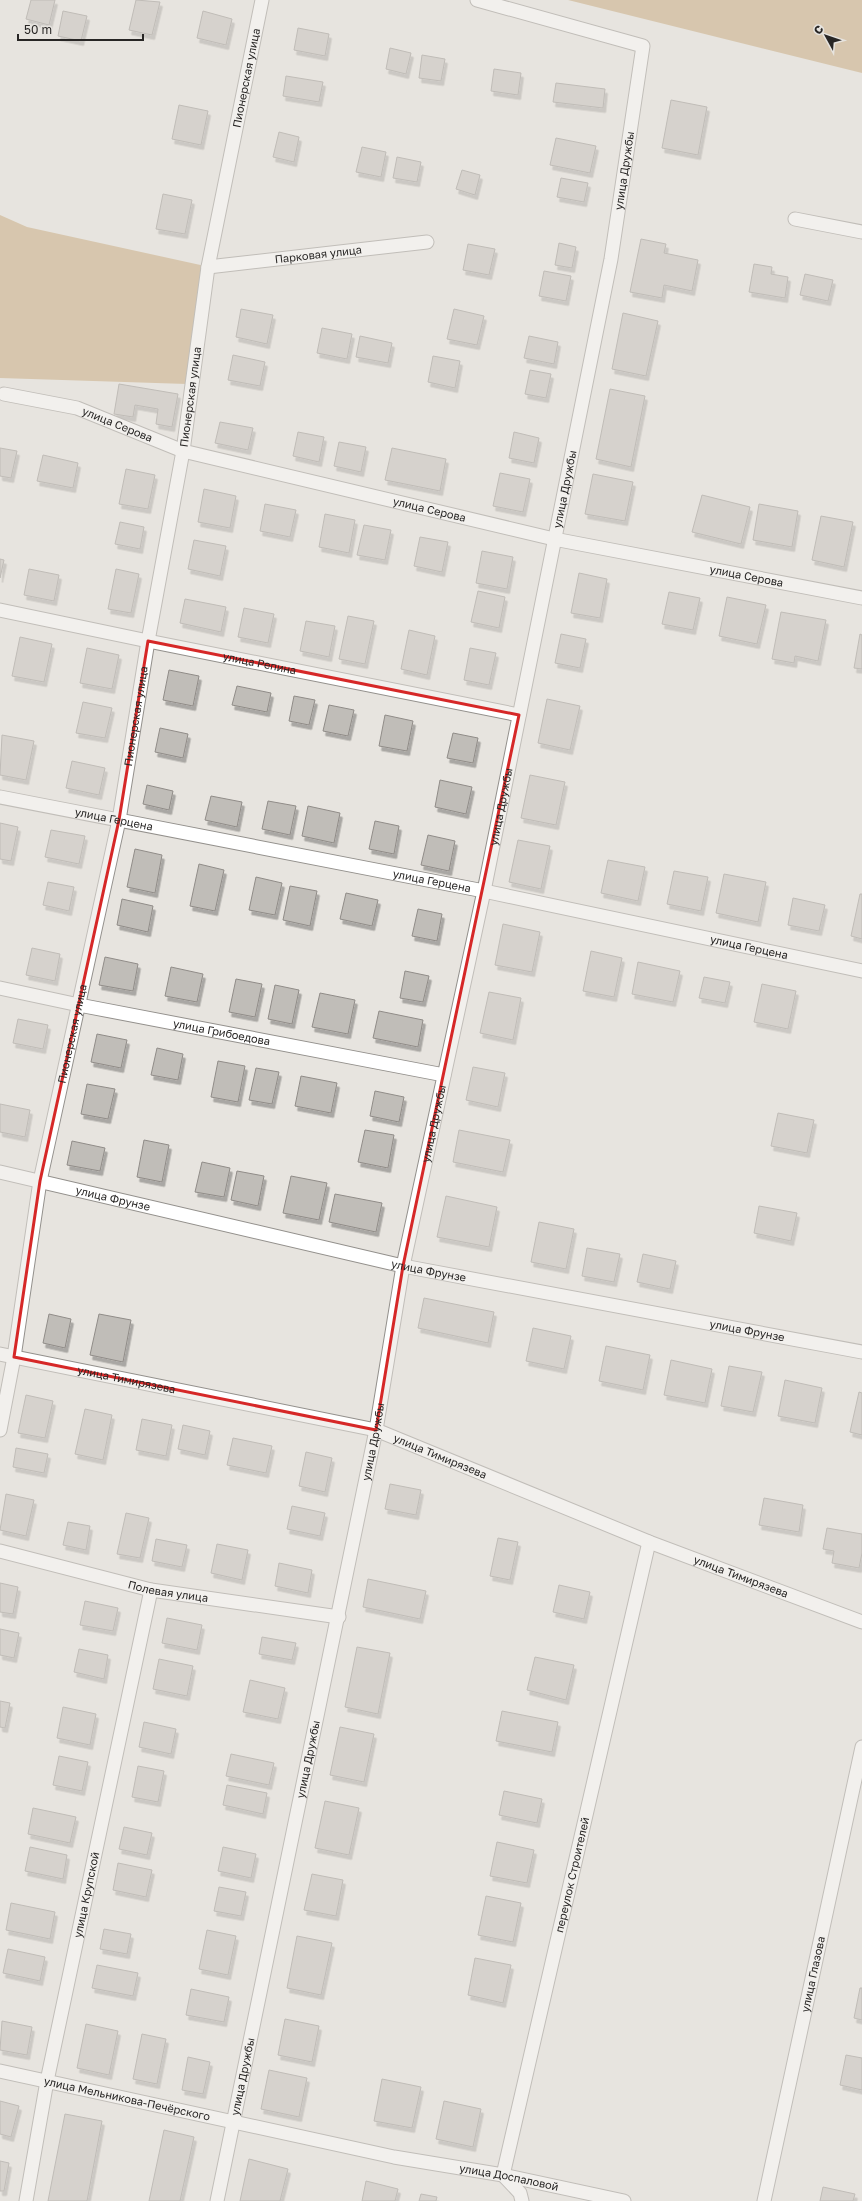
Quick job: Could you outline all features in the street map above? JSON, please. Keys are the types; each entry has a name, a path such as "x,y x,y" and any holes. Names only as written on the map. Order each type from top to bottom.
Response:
{"street":[{"name":"Пионерская улица","path":"0,1430 14,1357 40,1181 119,820 148,642 183,451 208,267 262,0"},
{"name":"улица Дружбы","path":"217,2201 232,2122 376,1430 403,1266 484,891 611,259 643,46 477,0"},
{"path":"795,219 862,232"},
{"name":"Парковая улица","path":"208,267 427,242"},
{"name":"улица Серова","path":"4,394 77,408 183,451 554,539 862,598"},
{"name":"улица Репина","path":"0,610 148,642 519,715"},
{"name":"улица Герцена","path":"0,797 484,891 862,971"},
{"name":"улица Грибоедова","path":"0,988 79,1005 444,1075"},
{"name":"улица Фрунзе","path":"0,1172 403,1266 862,1352"},
{"name":"улица Тимирязева","path":"0,1354 376,1430 649,1542 862,1622"},
{"name":"переулок Строителей","path":"503,2175 649,1542"},
{"name":"Полевая улица","path":"0,1551 151,1590 338,1617"},
{"name":"улица Крупской","path":"26,2201 47,2081 151,1590"},
{"name":"улица Глазова","path":"764,2201 862,1747"},
{"name":"улица Мельникова-Печёрского","path":"0,2071 394,2157"},
{"name":"улица Доспаловой","path":"394,2157 503,2175 624,2201"},
{"path":"503,2175 520,2193 522,2201"}],"highlighted area":[{"path":"148,641 519,715 403,1266 376,1430 14,1357 40,1181 119,820"}],"shaded area":[{"path":"568,0 862,0 862,73"},
{"path":"0,215 27,227 205,266 187,384 0,378"}],"building":[{"path":"31,0 55,0 49,25 26,19"},
{"path":"136,0 160,2 152,35 129,30"},
{"path":"63,11 87,16 81,41 58,36"},
{"path":"203,11 232,19 226,45 197,38"},
{"path":"298,28 329,34 325,56 294,50"},
{"path":"390,48 411,53 406,74 386,69"},
{"path":"422,55 445,59 441,81 419,78"},
{"path":"494,69 521,73 518,95 491,91"},
{"path":"286,76 323,82 319,102 283,96"},
{"path":"556,83 605,89 603,108 553,102"},
{"path":"671,100 707,107 698,155 662,148"},
{"path":"179,105 208,111 201,145 172,139"},
{"path":"279,132 299,137 294,162 273,157"},
{"path":"556,138 596,146 590,173 550,165"},
{"path":"362,147 386,152 381,177 356,172"},
{"path":"397,157 421,162 417,182 393,178"},
{"path":"462,170 480,175 475,195 456,189"},
{"path":"561,178 588,183 584,202 557,197"},
{"path":"163,194 192,200 185,234 156,229"},
{"path":"641,239 666,244 664,253 698,260 692,291 664,285 662,298 630,292"},
{"path":"559,243 576,247 572,268 555,265"},
{"path":"468,244 495,249 489,275 463,270"},
{"path":"754,264 772,267 771,274 788,277 785,298 749,292"},
{"path":"544,271 571,276 566,301 539,296"},
{"path":"805,274 833,280 828,301 800,295"},
{"path":"241,309 273,315 267,344 236,337"},
{"path":"454,309 484,316 477,345 447,339"},
{"path":"623,313 658,321 646,376 612,369"},
{"path":"322,328 352,334 347,359 317,353"},
{"path":"360,336 392,343 388,363 356,357"},
{"path":"529,336 558,342 554,364 524,358"},
{"path":"233,355 265,362 260,386 228,380"},
{"path":"433,356 460,361 455,388 428,382"},
{"path":"530,370 551,374 546,398 525,394"},
{"path":"119,384 178,394 172,427 156,424 158,409 135,405 133,417 114,414"},
{"path":"610,389 645,396 631,467 596,459"},
{"path":"220,422 253,428 248,450 215,443"},
{"path":"298,432 324,437 319,462 293,456"},
{"path":"514,432 539,438 534,463 509,458"},
{"path":"339,442 366,447 361,472 334,466"},
{"path":"0,448 17,451 11,478 0,476"},
{"path":"392,448 446,459 440,491 385,480"},
{"path":"43,455 78,463 73,488 37,481"},
{"path":"126,469 155,475 148,509 119,504"},
{"path":"500,473 530,479 523,512 493,506"},
{"path":"593,474 633,482 625,521 585,514"},
{"path":"204,489 236,496 230,528 198,522"},
{"path":"702,495 750,507 741,544 692,532"},
{"path":"265,504 296,510 290,537 260,531"},
{"path":"759,504 798,511 792,547 753,540"},
{"path":"325,514 355,520 349,553 319,547"},
{"path":"821,516 853,522 844,567 812,560"},
{"path":"120,522 144,527 140,549 115,544"},
{"path":"364,525 391,530 385,560 357,555"},
{"path":"420,537 448,542 442,572 414,566"},
{"path":"194,540 226,546 220,576 188,569"},
{"path":"482,551 513,557 507,589 476,583"},
{"path":"0,559 4,560 0,578"},
{"path":"29,569 59,575 54,601 24,595"},
{"path":"116,569 139,574 131,613 108,609"},
{"path":"579,573 607,579 600,618 571,613"},
{"path":"478,591 505,597 499,628 471,622"},
{"path":"669,592 700,598 693,630 662,624"},
{"path":"727,597 766,605 757,644 719,636"},
{"path":"185,599 226,607 221,632 180,623"},
{"path":"244,608 274,614 268,643 238,637"},
{"path":"781,612 826,620 818,661 795,656 794,663 772,659"},
{"path":"348,616 374,621 365,664 339,659"},
{"path":"306,621 335,626 329,657 300,651"},
{"path":"409,630 435,636 427,675 401,669"},
{"path":"561,634 586,639 580,668 555,663"},
{"path":"860,634 862,635 862,669 854,668"},
{"path":"20,637 52,644 44,682 12,676"},
{"path":"87,648 119,655 112,689 80,683"},
{"path":"470,648 496,653 489,685 464,680"},
{"path":"169,670 199,676 193,706 163,700"},
{"path":"237,686 271,693 267,712 232,705"},
{"path":"294,696 315,700 309,725 289,721"},
{"path":"547,699 580,706 570,750 538,743"},
{"path":"83,702 112,708 105,738 76,733"},
{"path":"329,705 354,710 348,736 323,731"},
{"path":"385,715 413,721 407,751 379,746"},
{"path":"160,728 188,734 183,758 155,752"},
{"path":"453,733 478,738 473,763 447,758"},
{"path":"2,735 34,741 26,780 0,775"},
{"path":"72,761 105,768 99,795 66,788"},
{"path":"530,775 565,782 556,825 521,818"},
{"path":"440,780 472,787 466,814 435,807"},
{"path":"147,785 173,791 169,810 143,804"},
{"path":"211,796 242,802 237,827 205,820"},
{"path":"268,801 296,806 290,835 262,829"},
{"path":"308,806 340,813 334,843 302,836"},
{"path":"375,821 399,826 394,854 369,849"},
{"path":"0,823 18,827 11,861 0,859"},
{"path":"51,830 85,836 79,864 45,857"},
{"path":"428,835 455,841 449,871 421,865"},
{"path":"518,840 550,846 541,889 509,882"},
{"path":"135,849 162,855 155,893 127,887"},
{"path":"608,860 645,867 638,901 601,893"},
{"path":"199,864 224,870 215,911 190,906"},
{"path":"674,871 708,877 701,911 667,904"},
{"path":"724,874 766,882 758,922 716,913"},
{"path":"256,877 282,883 275,915 249,910"},
{"path":"48,882 74,887 69,911 43,905"},
{"path":"290,886 317,891 310,926 283,920"},
{"path":"346,893 378,900 372,926 340,919"},
{"path":"860,894 862,894 862,939 851,936"},
{"path":"793,898 825,905 819,931 788,925"},
{"path":"122,899 153,906 148,932 117,925"},
{"path":"418,909 442,914 437,941 412,936"},
{"path":"503,924 540,932 532,972 495,965"},
{"path":"32,948 60,954 55,981 26,975"},
{"path":"591,951 622,958 614,997 583,991"},
{"path":"105,957 138,964 133,991 99,985"},
{"path":"638,962 680,971 673,1002 632,994"},
{"path":"171,967 203,974 197,1002 165,996"},
{"path":"405,971 429,976 423,1002 400,998"},
{"path":"704,977 730,982 725,1003 699,998"},
{"path":"236,979 262,984 255,1017 229,1012"},
{"path":"762,984 796,991 788,1029 754,1022"},
{"path":"275,985 299,990 292,1024 268,1019"},
{"path":"489,992 521,998 513,1040 480,1033"},
{"path":"320,993 355,1000 348,1034 312,1027"},
{"path":"379,1011 423,1020 418,1047 373,1038"},
{"path":"18,1019 48,1025 43,1049 13,1043"},
{"path":"97,1034 127,1040 121,1068 91,1062"},
{"path":"157,1048 183,1054 178,1080 151,1075"},
{"path":"218,1061 245,1066 238,1102 211,1097"},
{"path":"473,1067 505,1073 498,1107 466,1100"},
{"path":"256,1068 279,1072 272,1104 249,1100"},
{"path":"301,1076 337,1083 331,1113 295,1106"},
{"path":"87,1084 115,1089 108,1119 81,1114"},
{"path":"375,1091 404,1097 399,1122 370,1116"},
{"path":"0,1104 30,1110 25,1137 0,1132"},
{"path":"778,1113 814,1120 807,1153 771,1146"},
{"path":"365,1130 394,1135 388,1168 358,1162"},
{"path":"459,1130 510,1140 503,1172 453,1162"},
{"path":"144,1140 169,1145 162,1182 137,1177"},
{"path":"72,1141 105,1148 100,1171 67,1165"},
{"path":"202,1162 230,1168 224,1197 195,1192"},
{"path":"237,1171 264,1176 258,1206 231,1200"},
{"path":"291,1176 327,1183 319,1220 283,1213"},
{"path":"335,1194 382,1203 376,1232 329,1222"},
{"path":"446,1196 497,1207 489,1247 437,1237"},
{"path":"759,1206 797,1213 791,1241 754,1233"},
{"path":"539,1222 574,1229 566,1269 531,1262"},
{"path":"587,1248 620,1254 614,1282 582,1276"},
{"path":"643,1254 676,1261 670,1289 637,1282"},
{"path":"424,1298 494,1312 488,1343 418,1328"},
{"path":"49,1314 71,1319 65,1348 43,1343"},
{"path":"99,1314 131,1320 123,1362 90,1355"},
{"path":"533,1328 571,1336 564,1369 526,1361"},
{"path":"606,1346 650,1355 643,1390 599,1381"},
{"path":"671,1360 712,1369 705,1403 664,1395"},
{"path":"729,1366 762,1372 753,1412 721,1406"},
{"path":"785,1380 822,1388 815,1423 778,1416"},
{"path":"859,1392 862,1393 862,1435 850,1432"},
{"path":"26,1395 53,1401 45,1438 18,1433"},
{"path":"85,1409 112,1415 103,1460 75,1454"},
{"path":"142,1419 172,1425 166,1456 136,1450"},
{"path":"183,1425 210,1431 205,1455 178,1449"},
{"path":"233,1438 272,1446 266,1473 227,1465"},
{"path":"16,1448 48,1454 44,1473 13,1467"},
{"path":"306,1452 332,1458 325,1492 299,1486"},
{"path":"390,1484 421,1490 416,1515 385,1509"},
{"path":"6,1494 34,1500 26,1536 0,1530"},
{"path":"764,1498 803,1505 799,1532 759,1525"},
{"path":"292,1506 325,1513 320,1536 287,1529"},
{"path":"126,1513 149,1518 140,1558 117,1554"},
{"path":"68,1522 90,1526 86,1550 63,1545"},
{"path":"827,1528 862,1534 862,1553 859,1568 832,1563 834,1551 823,1549"},
{"path":"498,1538 518,1542 510,1580 490,1576"},
{"path":"156,1539 187,1545 182,1567 152,1561"},
{"path":"217,1544 248,1550 242,1580 211,1573"},
{"path":"279,1563 312,1570 308,1593 275,1586"},
{"path":"368,1579 426,1591 420,1619 363,1607"},
{"path":"0,1583 18,1587 13,1614 0,1612"},
{"path":"559,1585 590,1592 584,1619 553,1612"},
{"path":"85,1601 118,1608 113,1631 80,1625"},
{"path":"167,1618 202,1625 197,1650 162,1643"},
{"path":"0,1629 19,1633 14,1658 0,1655"},
{"path":"262,1637 296,1643 292,1660 259,1654"},
{"path":"357,1647 390,1653 378,1714 345,1707"},
{"path":"79,1649 108,1655 104,1679 74,1672"},
{"path":"535,1657 574,1665 566,1700 527,1690"},
{"path":"159,1659 193,1666 187,1696 153,1689"},
{"path":"250,1680 285,1688 278,1719 243,1712"},
{"path":"0,1701 10,1703 5,1728 0,1727"},
{"path":"63,1707 96,1714 90,1745 57,1738"},
{"path":"502,1711 558,1722 552,1752 496,1741"},
{"path":"144,1722 176,1729 171,1754 139,1747"},
{"path":"340,1727 374,1734 364,1782 330,1775"},
{"path":"231,1754 274,1763 269,1785 226,1776"},
{"path":"59,1756 88,1762 82,1791 53,1785"},
{"path":"138,1766 164,1771 158,1802 132,1797"},
{"path":"227,1785 267,1793 263,1814 223,1805"},
{"path":"504,1791 542,1799 537,1823 499,1815"},
{"path":"325,1801 359,1808 349,1855 315,1848"},
{"path":"33,1808 76,1817 70,1843 28,1834"},
{"path":"124,1827 152,1833 147,1855 119,1849"},
{"path":"497,1842 534,1850 527,1883 490,1876"},
{"path":"30,1847 67,1855 63,1879 25,1871"},
{"path":"223,1847 256,1854 251,1878 218,1871"},
{"path":"118,1863 152,1870 146,1897 113,1890"},
{"path":"312,1874 343,1880 336,1916 304,1910"},
{"path":"219,1887 246,1892 241,1916 214,1911"},
{"path":"486,1896 521,1903 513,1942 478,1935"},
{"path":"11,1903 55,1912 50,1939 6,1930"},
{"path":"104,1929 131,1934 127,1954 100,1949"},
{"path":"207,1930 236,1936 228,1975 199,1969"},
{"path":"297,1936 332,1943 321,1995 287,1988"},
{"path":"8,1949 45,1957 40,1981 3,1973"},
{"path":"475,1958 511,1965 503,2003 468,1995"},
{"path":"97,1965 138,1973 133,1996 92,1988"},
{"path":"860,1988 862,1988 862,2020 854,2018"},
{"path":"191,1989 229,1997 224,2022 186,2015"},
{"path":"285,2019 319,2026 312,2062 278,2055"},
{"path":"2,2021 32,2027 27,2055 0,2050"},
{"path":"86,2024 118,2031 109,2075 77,2068"},
{"path":"142,2034 166,2039 157,2084 133,2079"},
{"path":"846,2055 862,2058 862,2090 840,2085"},
{"path":"188,2057 210,2062 203,2094 182,2090"},
{"path":"269,2070 307,2078 299,2117 261,2109"},
{"path":"382,2079 421,2087 412,2128 374,2121"},
{"path":"0,2101 19,2106 11,2137 0,2134"},
{"path":"444,2101 481,2109 473,2147 436,2139"},
{"path":"65,2114 102,2121 87,2201 48,2201"},
{"path":"164,2130 194,2137 180,2201 149,2201"},
{"path":"249,2159 288,2169 280,2201 240,2201"},
{"path":"0,2161 9,2163 4,2191 0,2191"},
{"path":"366,2181 398,2189 395,2201 362,2201"},
{"path":"823,2187 855,2194 853,2201 820,2201"},
{"path":"421,2194 437,2197 436,2201 419,2201"}]}
